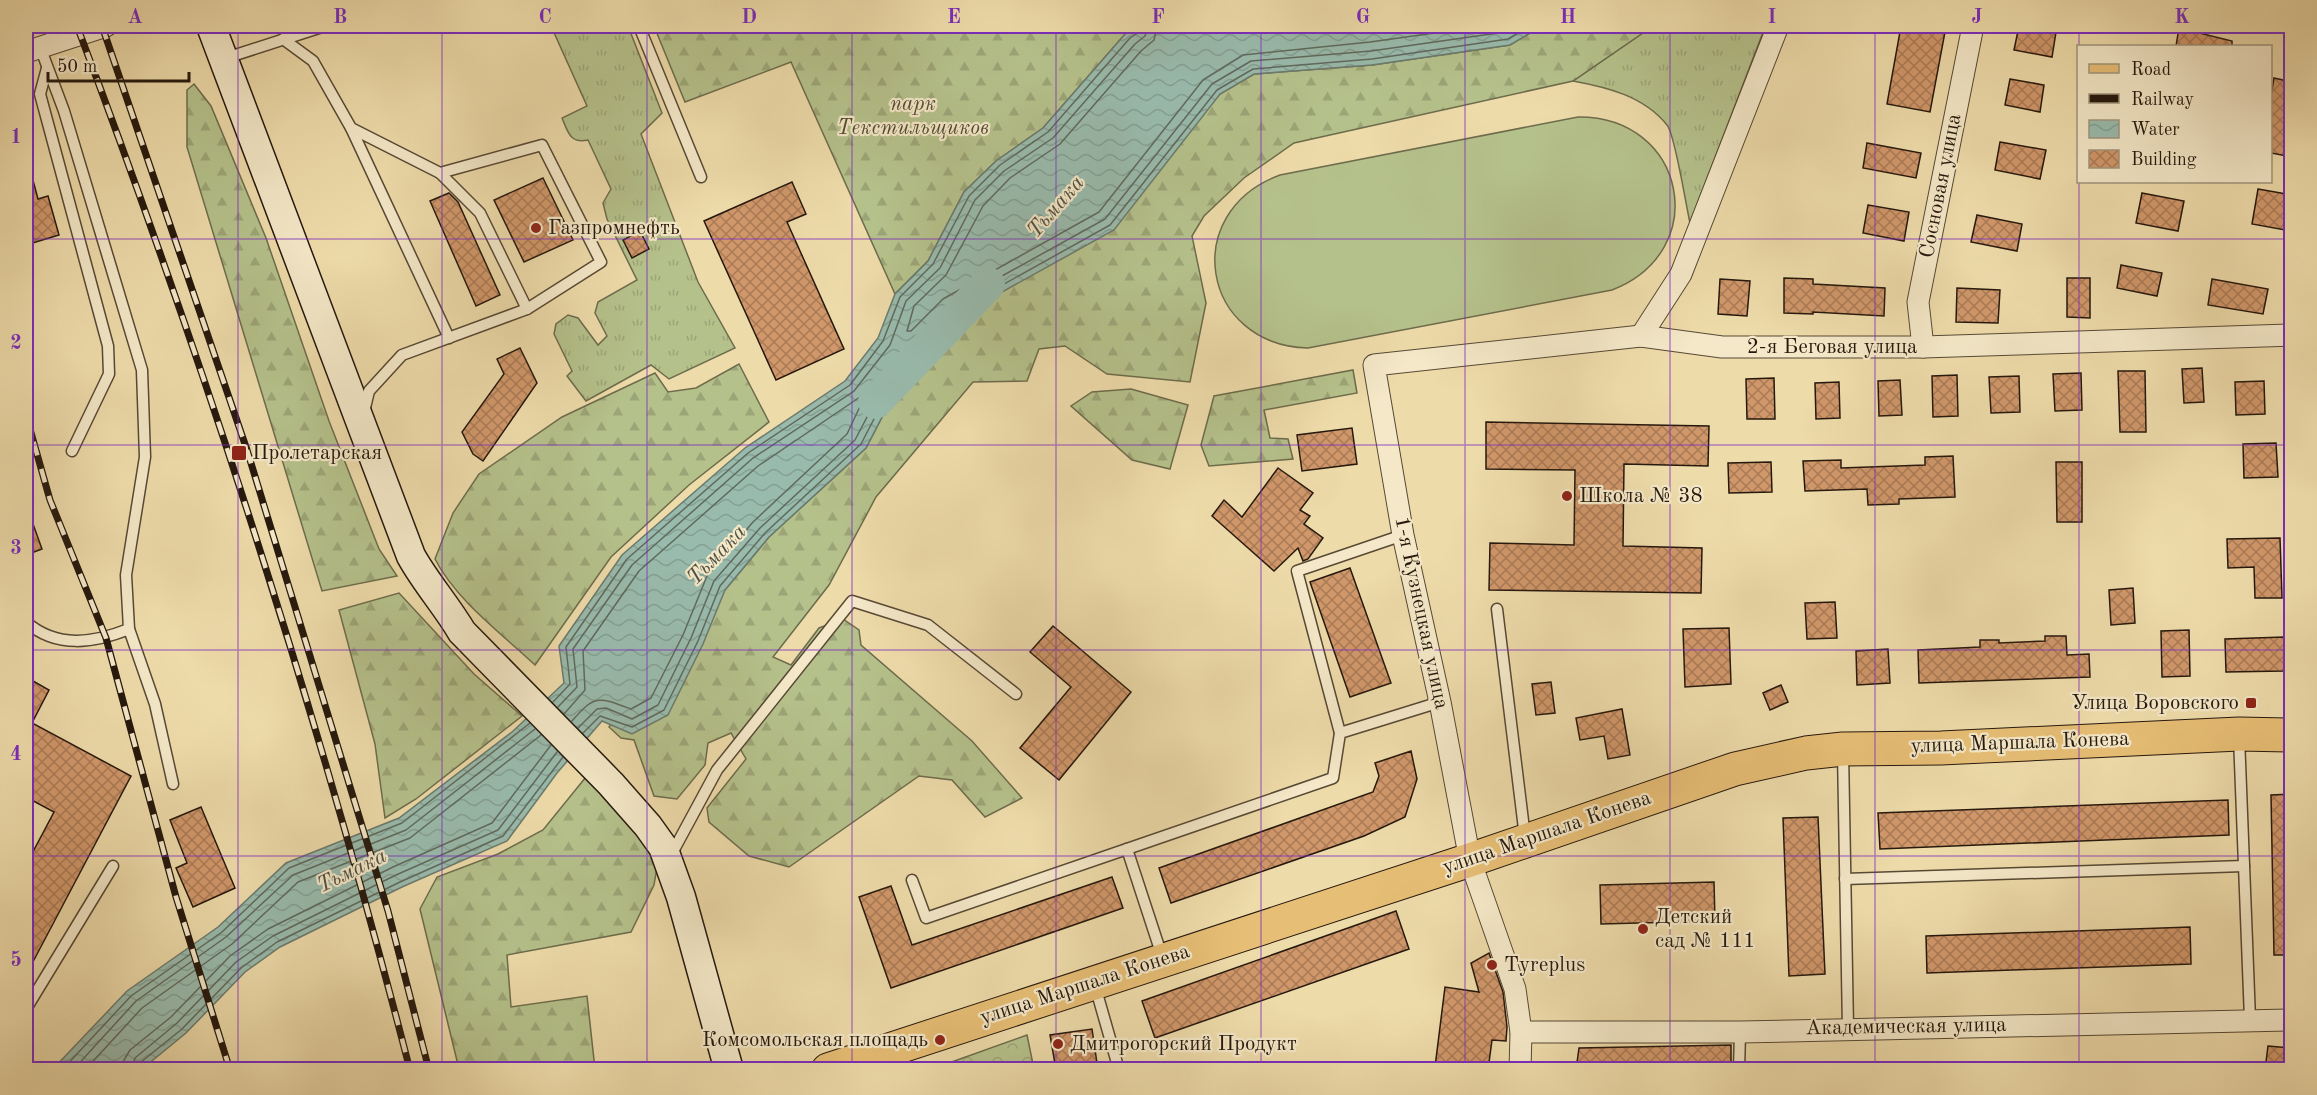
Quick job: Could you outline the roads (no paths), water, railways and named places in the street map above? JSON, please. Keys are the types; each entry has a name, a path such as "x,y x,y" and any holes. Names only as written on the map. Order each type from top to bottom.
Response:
{"main road":[{"path":"211,26 411,556 430,588 450,612 462,632 611,784 648,826 669,859 730,1068"},
{"name":"улица Маршала Конева","path":"828,1070 1163,959 1470,861 1735,769 1806,753 1844,749 2239,734 2292,735"}],"street":[{"path":"33,50 106,26"},
{"path":"1641,336 1681,274 1778,26"},
{"name":"Сосновая улица","path":"1923,347 1918,302 1973,26"},
{"name":"2-я Беговая улица","path":"1374,365 1641,336 1722,347 1923,347 2292,335"},
{"name":"1-я Кузнецкая улица","path":"1374,365 1403,535 1440,702 1470,861 1515,989 1521,1032 1520,1070"},
{"name":"Академическая улица","path":"1521,1032 1740,1032 2250,1019 2292,1020"}],"lane":[{"path":"223,59 325,26"},
{"path":"639,26 701,177"},
{"path":"283,39 313,61 351,128 449,338"},
{"path":"33,50 47,67 64,111 142,370 145,457 126,575 129,629 154,704 173,784"},
{"path":"47,67 40,94 108,346 108,374 72,451"},
{"path":"351,128 440,173 480,213 527,309"},
{"path":"361,424 369,391 402,355 527,309 601,261 542,145 440,173"},
{"path":"912,880 926,918 1334,778 1340,733 1297,571 1403,535"},
{"path":"669,859 717,770 852,601 928,625 1016,694"},
{"path":"1497,609 1526,840"},
{"path":"26,622 46,636 74,643 106,638 129,629"},
{"path":"1340,733 1440,702"},
{"path":"2239,734 2250,1019"},
{"path":"1844,749 1848,1028"},
{"path":"1128,849 1163,959"},
{"path":"26,1009 113,866"},
{"path":"1845,879 2244,866"},
{"path":"1093,982 1119,1070"},
{"path":"1739,1070 1740,1032"}],"water":[{"path":"1139,26 1542,26 1510,45 1372,65 1254,74 1220,94 1114,230 955,318 909,365 866,448 769,537 725,590 703,644 668,715 632,734 602,721 557,773 507,841 402,887 280,947 245,972 186,1033 142,1069 52,1070 127,991 218,927 286,863 399,818 512,732 564,683 559,646 622,555 745,448 845,381 878,338 895,294 928,261 964,192 996,161 1043,128 1126,33"}],"waterway":[{"name":"Тьмака","path":"875,402 988,284"}],"railway":[{"path":"77,26 171,283 258,543 338,805 410,1070"},
{"path":"102,26 247,450 388,911 429,1070"},
{"path":"26,415 50,500 106,638 176,897 230,1070"}],"place":[{"name":"Газпромнефть","path":"536,228"},
{"name":"Пролетарская","path":"239,453"},
{"name":"Школа № 38","path":"1567,496"},
{"name":"Улица Воровского","path":"2251,703"},
{"name":"Детский сад № 111","path":"1643,929"},
{"name":"Tyreplus","path":"1492,965"},
{"name":"Комсомольская площадь","path":"940,1040"},
{"name":"Дмитрогорский Продукт","path":"1058,1044"}],"park label":[{"name":"парк Текстильщиков","path":"913,116"}]}
